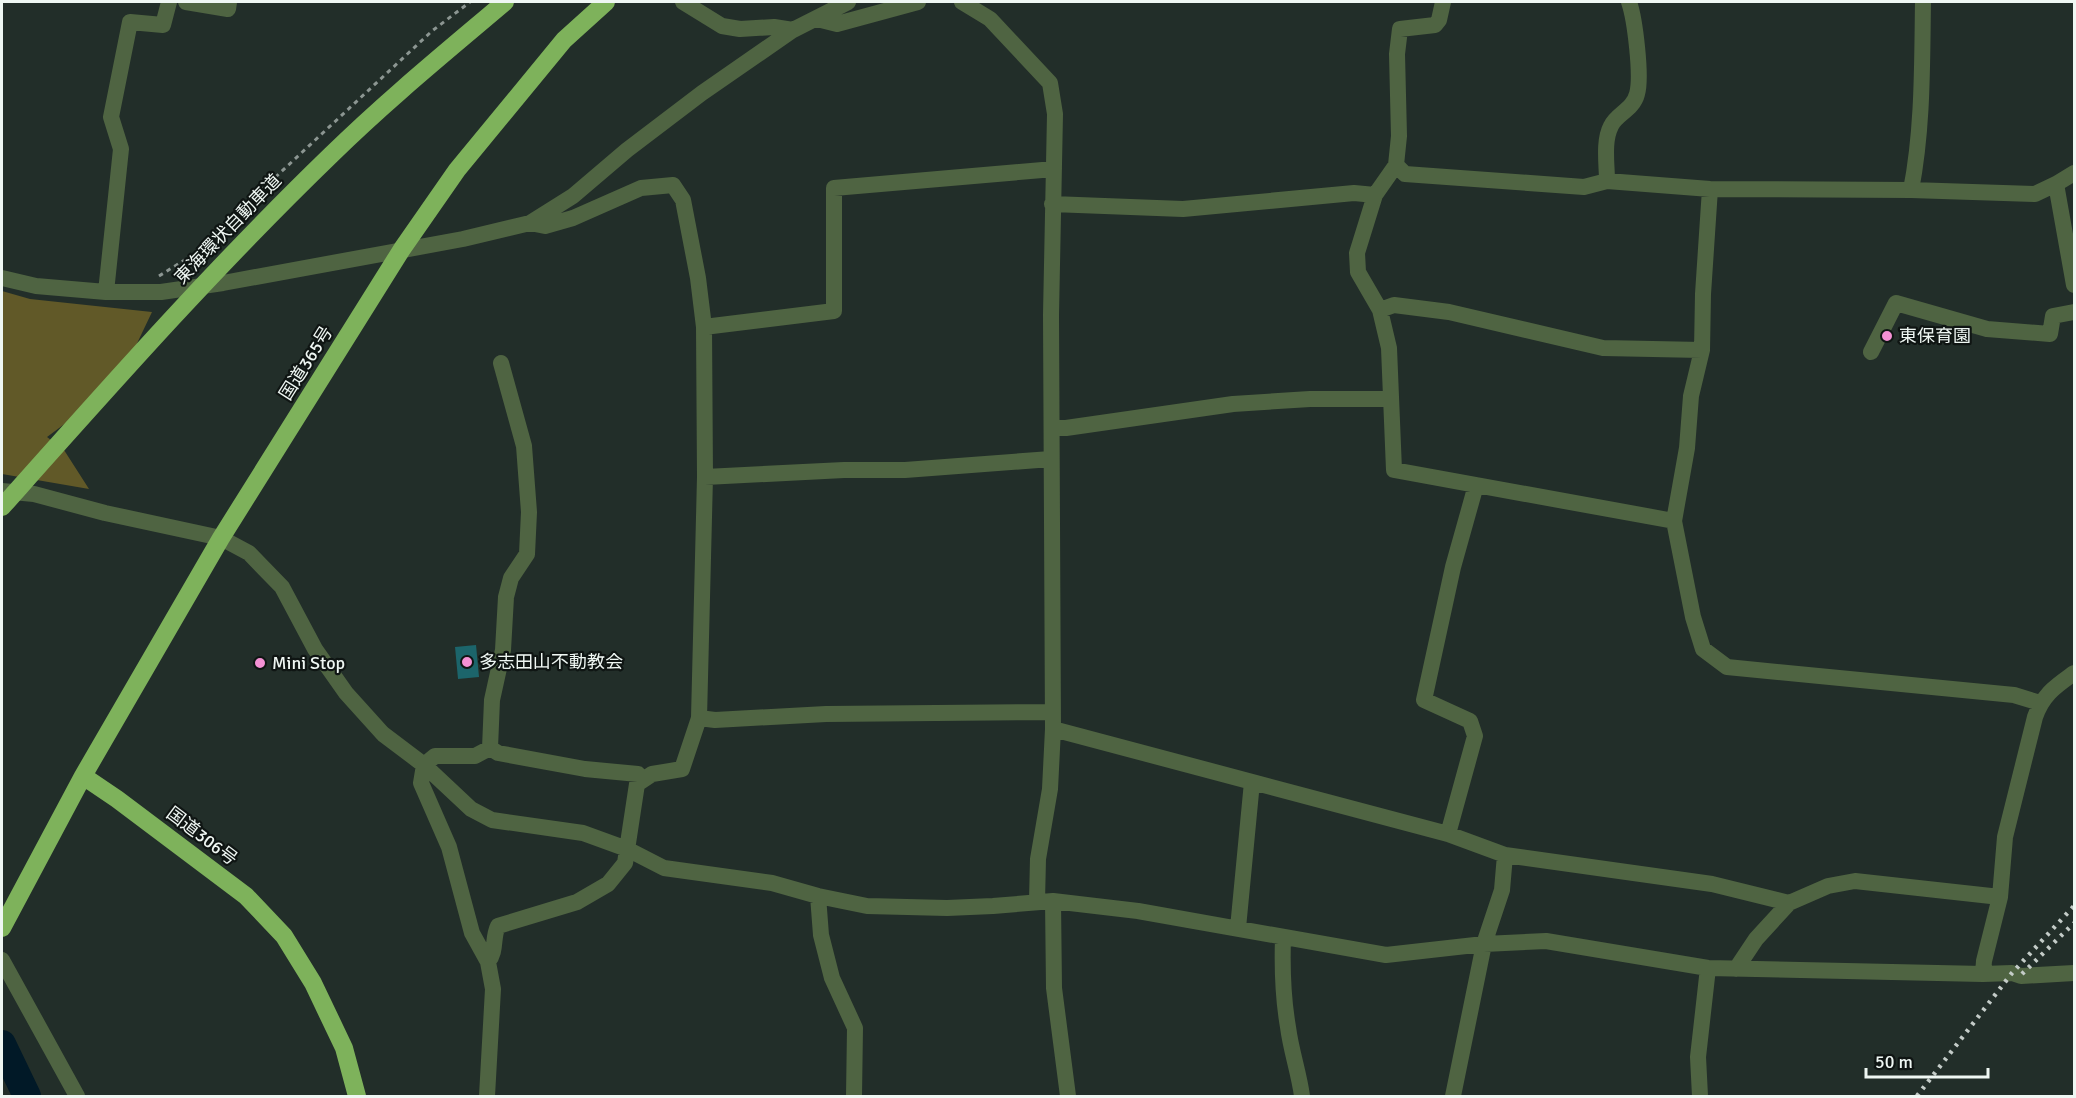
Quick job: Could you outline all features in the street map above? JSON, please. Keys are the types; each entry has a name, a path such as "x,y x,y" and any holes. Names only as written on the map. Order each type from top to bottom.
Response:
{"highway":[{"name":"東海環状自動車道","path":"2,507 173,316 332,153 417,76 505,2"},
{"name":"国道365号","path":"83,776 221,538 402,249 457,170 564,40 606,2"},
{"path":"2,927 83,776"},
{"name":"国道306号","path":"83,776 246,896 284,936 313,983 344,1048 357,1096"}],"street":[{"path":"106,292 121,149 111,117 130,22 163,26 169,2"},
{"path":"186,2 228,9 229,2"},
{"path":"683,2 722,26 740,29 774,27 793,30"},
{"path":"2,278 36,286 106,292 161,292 223,283 463,239 530,223 573,196 627,150 702,93 793,30 848,2"},
{"path":"817,18 837,24 918,2"},
{"path":"962,2 990,19 1050,83 1055,114 1052,204 1051,459 1053,720 1050,789 1038,859 1068,1096"},
{"path":"1443,2 1439,21 1435,25 1401,29 1397,54 1399,136 1396,165 1375,195 1357,253 1358,272 1380,310 1389,348 1394,470 1674,521"},
{"path":"1607,181 1607,137 1611,124 1628,111 1637,94 1638,62 1633,14 1629,2"},
{"path":"1911,190 1916,165 1923,2"},
{"path":"1396,165 1405,174 1584,187 1607,181 1710,189 1911,190 2035,194 2074,173"},
{"path":"704,327 834,311 834,188 1054,169"},
{"path":"2056,184 2074,285"},
{"path":"489,962 494,955 494,934 498,926 578,902 608,884 625,863 637,784 652,774 682,769 699,718 705,477 704,327 698,278 683,201 673,185 641,188 573,218 545,226 530,223"},
{"path":"1710,189 1702,350 1691,396 1687,448 1674,521 1693,616 1703,649 1727,667 2014,695 2040,703"},
{"path":"1052,204 1183,209 1354,193 1375,195"},
{"path":"1871,352 1896,303 1986,329 2050,334 2053,316 2074,312"},
{"path":"1380,310 1394,305 1449,312 1603,348 1702,350"},
{"path":"490,748 492,700 503,650 506,597 511,578 527,554 529,512 524,446 501,363"},
{"path":"1052,428 1066,428 1233,404 1310,399 1391,399"},
{"path":"705,477 844,470 905,470 1051,459"},
{"path":"1448,834 1475,736 1470,721 1424,700 1453,567 1476,485"},
{"path":"2,490 34,494 105,513 221,538 249,553 282,587 315,650 346,693 383,734 424,765 471,809 492,820 583,833 627,849 664,868 772,883 818,896 867,906 993,906 1045,901 1138,911 1386,955 1485,944 1546,942 1708,968 1983,975 2012,973 2021,976 2074,974"},
{"path":"1983,975 1984,961 2000,897 2005,837 2040,703 2052,689 2074,673"},
{"path":"699,718 715,720 826,714 1053,720 1084,736 1448,834 1505,855 1712,884 1789,903"},
{"path":"487,1096 493,989 489,962 472,933 449,847 421,783 424,765 435,756 475,756 490,748"},
{"path":"490,748 498,753 585,769 638,774 643,780"},
{"path":"1238,928 1252,782"},
{"path":"1453,1096 1485,944 1502,890 1505,855"},
{"path":"1736,969 1756,939 1789,903 1828,886 1855,881 2000,897"},
{"path":"818,896 821,935 832,978 855,1028 854,1096"},
{"path":"1283,938 1282,963 1288,1028 1302,1096"},
{"path":"2,960 77,1096"},
{"path":"1700,1096 1698,1057 1708,968"}],"path":[{"path":"139,292 144,284 191,256 415,47 470,2"}],"shaded area":[{"path":"2,291 30,299 152,312 131,356 82,411 47,437 64,450 89,489 2,474"}],"building":[{"name":"多志田山不動教会","path":"476,645 479,677 458,679 455,647"}],"waterway":[{"path":"2,1044 27,1096"}],"railway":[{"path":"1917,1096 2012,973 2074,906"},
{"path":"2022,974 2074,923"}],"place":[{"name":"東保育園","path":"1887,336"},
{"name":"多志田山不動教会","path":"467,662"},
{"name":"Mini Stop","path":"260,663"}]}
